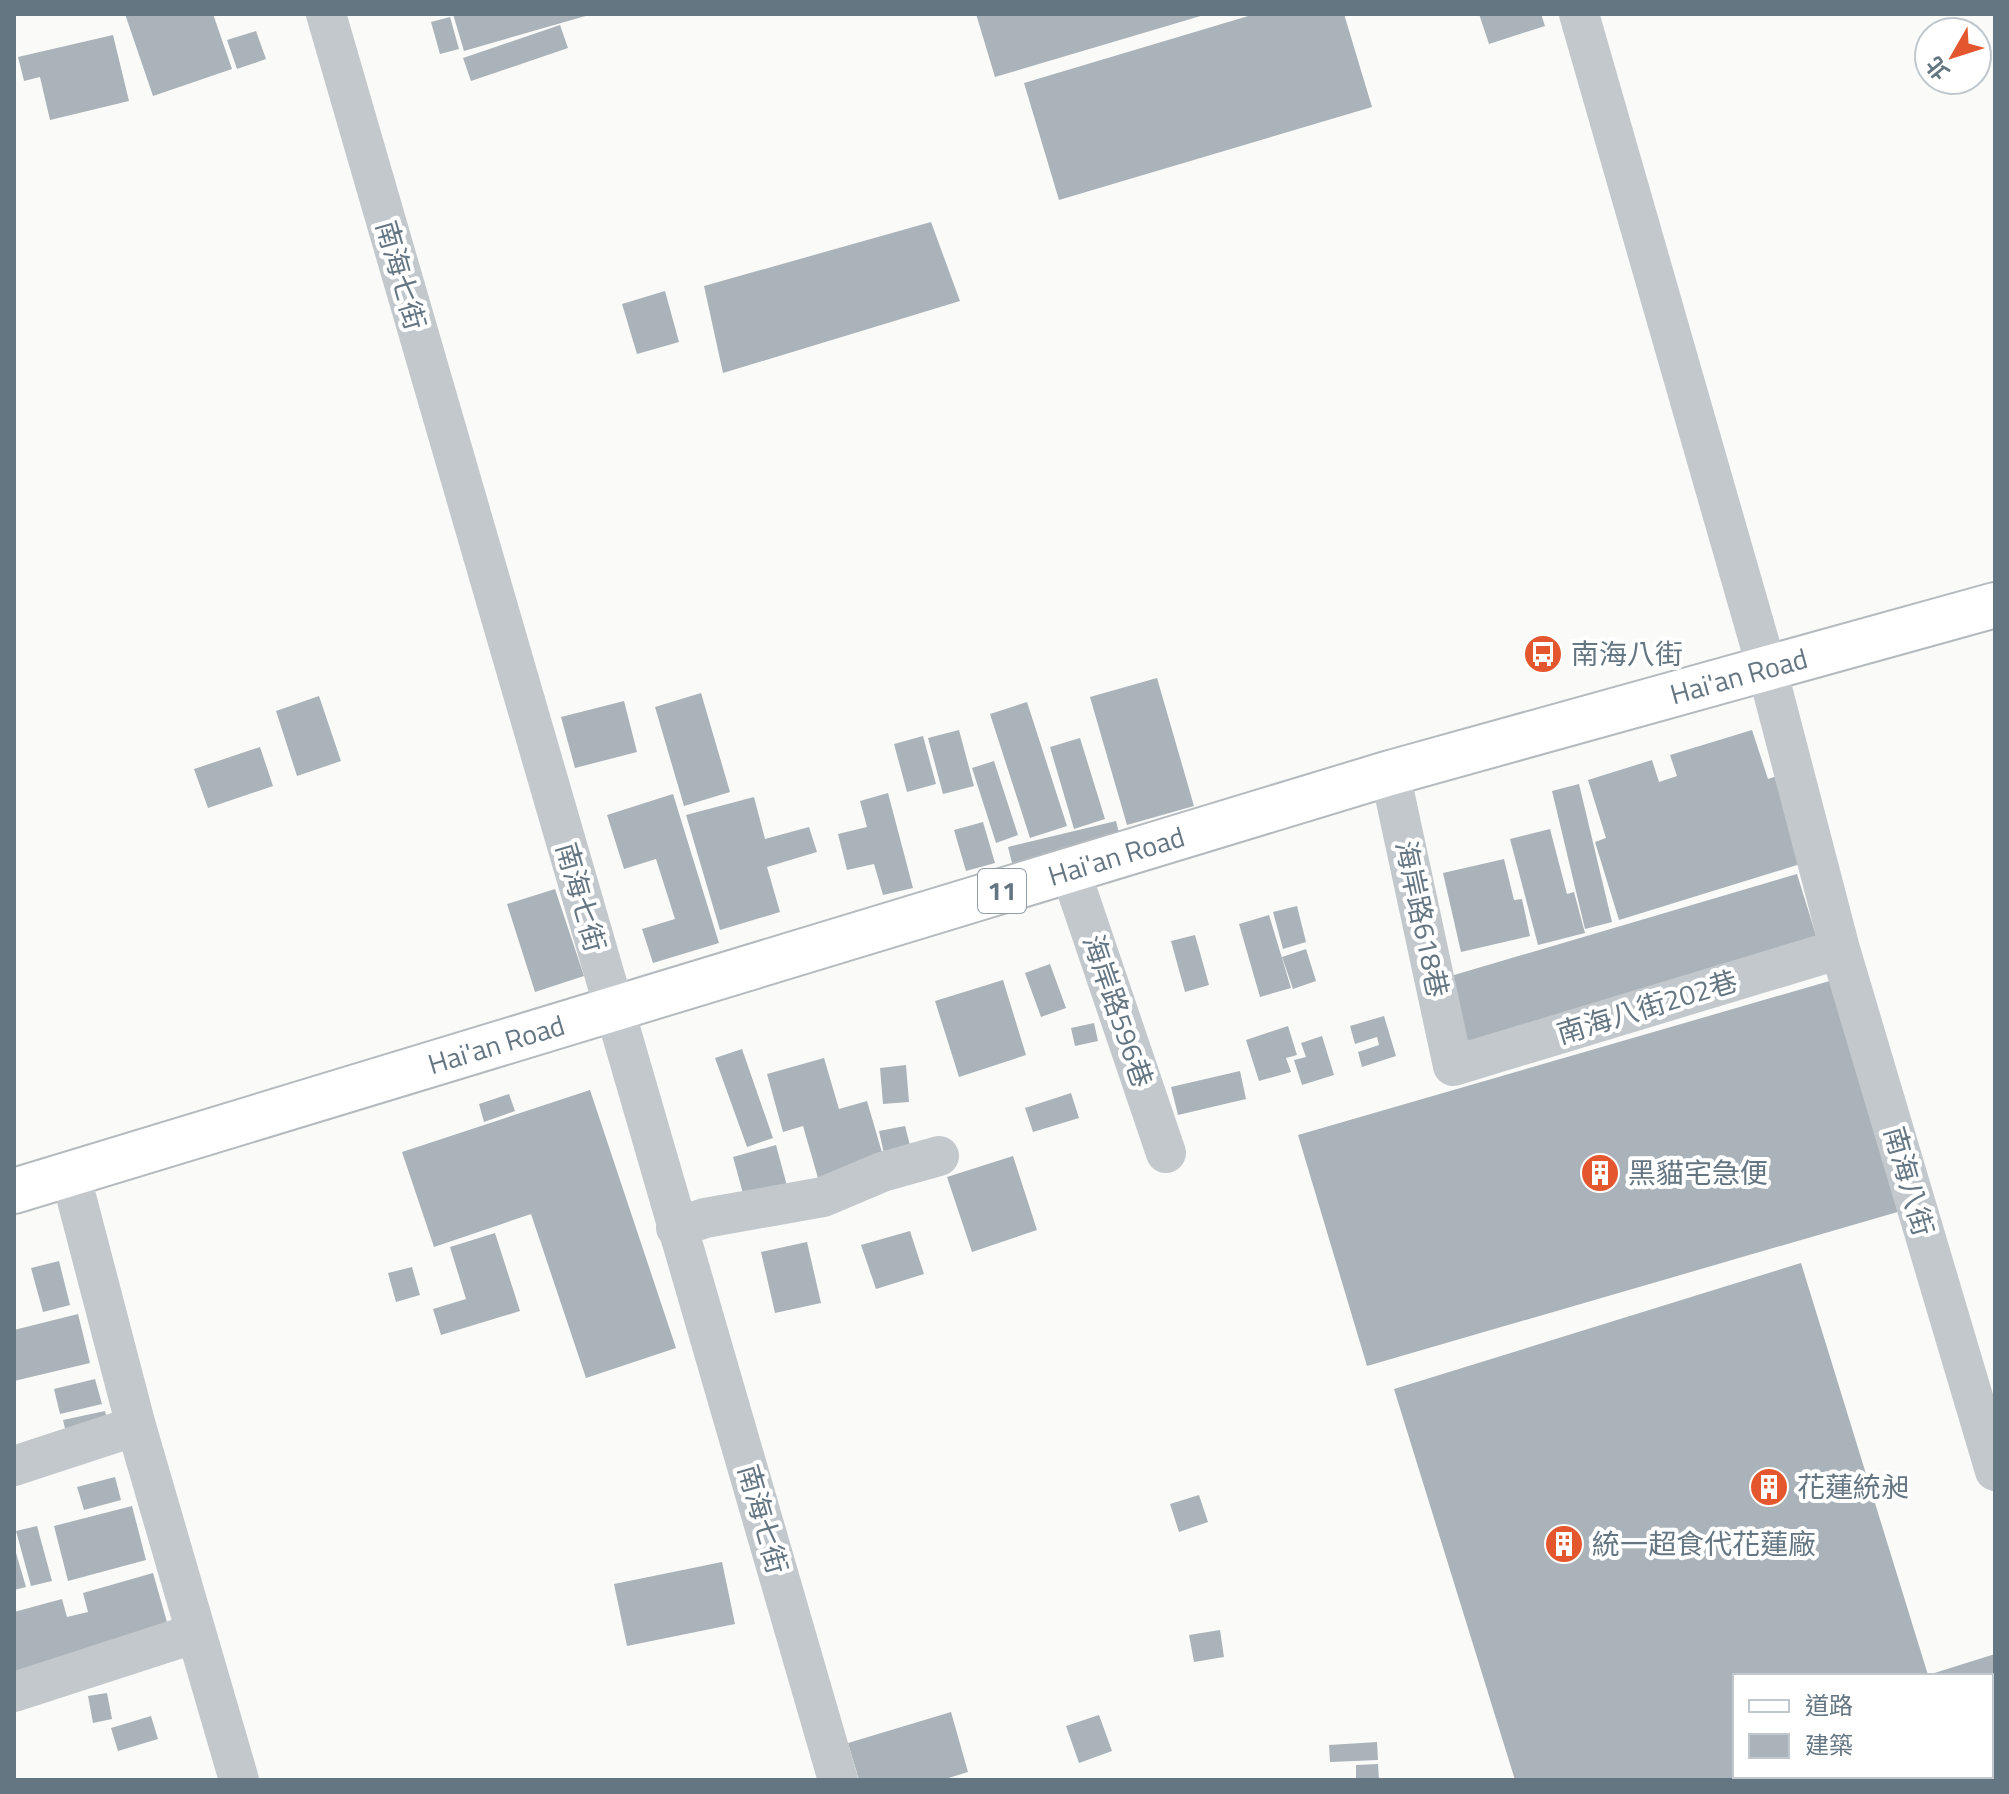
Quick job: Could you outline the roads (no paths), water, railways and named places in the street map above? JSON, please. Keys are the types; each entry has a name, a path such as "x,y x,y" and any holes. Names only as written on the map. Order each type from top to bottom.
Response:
{"main road":[{"name":"Hai'an Road","path":"14,1191 71,1177 1390,773 1995,605"}],"street":[{"name":"南海七街","path":"326,14 838,1780"},
{"name":"南海八街","path":"1579,14 1767,669 1840,949 1995,1471"},
{"name":"海岸路618巷","path":"1390,773 1453,1066"},
{"name":"海岸路596巷","path":"1070,870 1166,1153"},
{"name":"南海八街202巷","path":"1453,1066 1840,949"},
{"path":"676,1228 705,1218 823,1197 882,1172 939,1156"},
{"path":"71,1177 136,1426 239,1780"},
{"path":"14,1466 136,1426"},
{"path":"14,1692 196,1633"}],"place":[{"name":"南海八街","path":"1543,654"},
{"name":"黑貓宅急便","path":"1600,1173"},
{"name":"花蓮統昶","path":"1769,1487"},
{"name":"統一超食代花蓮廠","path":"1564,1544"}]}
